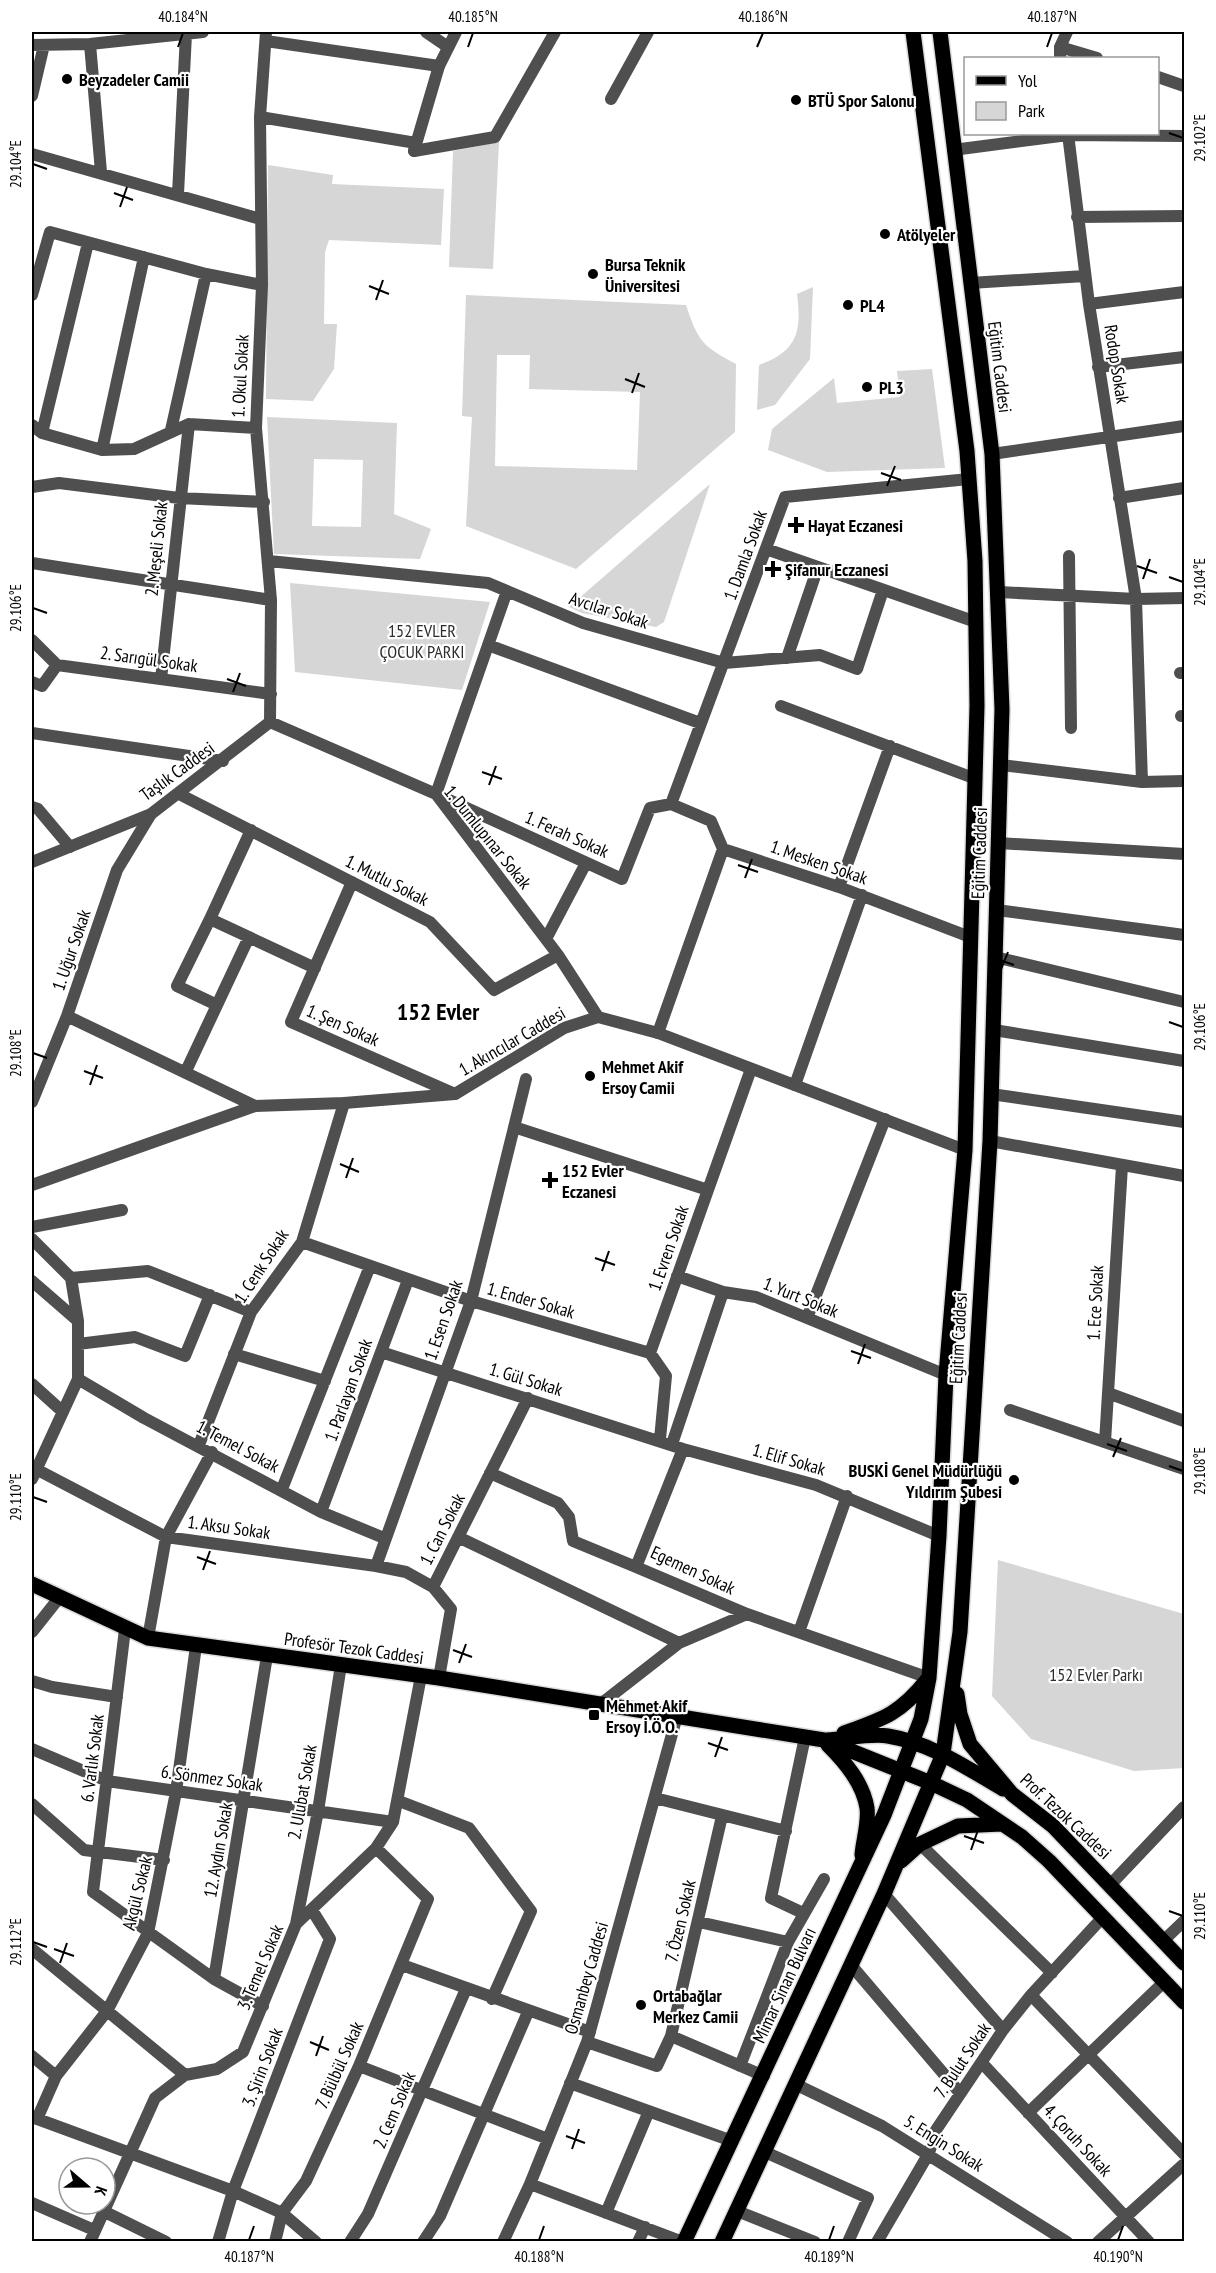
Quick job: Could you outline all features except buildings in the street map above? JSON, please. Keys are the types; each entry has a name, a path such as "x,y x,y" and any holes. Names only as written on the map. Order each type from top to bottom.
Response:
{"main road":[{"name":"Eğitim Caddesi","path":"913,32 969,479 975,561 976,622 976,778 965,1150 946,1375 939,1536 929,1678 924,1712 913,1743"},
{"name":"Eğitim Caddesi","path":"940,32 992,454 999,592 1001,765 990,1141 955,1679"},
{"name":"Profesör Tezok Caddesi","path":"32,1584 148,1638 439,1678 824,1740"},
{"path":"824,1740 889,1717 912,1699 929,1678"},
{"path":"722,2241 797,2085 897,1865 931,1783 943,1754 955,1679"},
{"name":"Prof. Tezok Caddesi","path":"955,1679 960,1714 970,1744 1012,1794 1053,1826 1185,1963"},
{"path":"824,1740 886,1736 913,1743 943,1754 1012,1794"},
{"path":"824,1740 931,1783 967,1800 1002,1824 1049,1861 1185,2002"},
{"path":"824,1740 844,1760 858,1784 867,1809 860,1869"},
{"name":"Mimar Sinan Bulvarı","path":"684,2241 860,1869 913,1743"},
{"path":"897,1865 920,1844 958,1826 1002,1824"}],"street":[{"path":"32,96 38,45 90,45 105,37 203,32"},
{"path":"426,32 448,47"},
{"path":"415,147 439,66 456,32"},
{"path":"260,117 415,147 495,137 555,32"},
{"path":"611,99 648,32"},
{"path":"1067,32 1060,53 1090,57"},
{"path":"178,194 186,34"},
{"path":"266,36 439,66"},
{"name":"1. Okul Sokak","path":"266,36 260,117 262,285 256,428 271,600 270,722"},
{"path":"90,45 101,172"},
{"path":"1159,77 1185,86"},
{"path":"953,150 1061,135"},
{"name":"Rodop Sokak","path":"1068,135 1098,367 1136,599 1142,782"},
{"path":"1126,135 1185,136"},
{"path":"32,154 260,219"},
{"path":"1077,217 1185,216"},
{"path":"32,295 50,232 206,274 262,285"},
{"path":"42,433 88,243"},
{"path":"102,450 144,257"},
{"path":"171,430 206,274"},
{"path":"970,283 1085,276"},
{"path":"1089,303 1185,292"},
{"path":"1098,367 1185,357"},
{"path":"32,425 42,433 102,450 134,449 171,430 189,424 256,428"},
{"name":"2. Meşeli Sokak","path":"161,679 179,498 189,424"},
{"path":"992,454 1185,426"},
{"name":"1. Damla Sokak","path":"724,663 785,497 969,479"},
{"path":"32,487 59,483 179,498 264,502"},
{"path":"1119,498 1185,488"},
{"path":"766,549 976,622"},
{"path":"1069,556 1071,728"},
{"name":"Avcılar Sokak","path":"269,561 488,583 583,623 724,663 820,655 857,669 883,590"},
{"path":"32,563 271,600"},
{"path":"787,658 818,567"},
{"path":"436,794 507,591"},
{"path":"999,592 1136,599 1185,598"},
{"path":"32,640 57,665 42,686 32,682"},
{"path":"488,645 700,723"},
{"path":"658,1033 723,849 711,821 671,804 724,663"},
{"name":"2. Sarıgül Sokak","path":"57,665 271,694"},
{"path":"781,706 976,778"},
{"name":"1. Dumlupınar Sokak","path":"270,722 436,794 558,955 598,1017"},
{"name":"Taşlık Caddesi","path":"32,862 151,814 223,761 270,722"},
{"path":"32,733 223,761"},
{"path":"839,887 890,746"},
{"path":"1001,765 1142,782 1185,781"},
{"name":"1. Mutlu Sokak","path":"178,794 430,922 494,990 558,955"},
{"name":"1. Ferah Sokak","path":"436,794 622,879 650,808 671,804"},
{"path":"32,807 38,809 70,847"},
{"name":"1. Uğur Sokak","path":"32,1102 67,1016 117,870 151,814"},
{"path":"217,1005 177,986 251,830"},
{"path":"998,843 1185,854"},
{"name":"1. Mesken Sokak","path":"723,849 862,895 970,937"},
{"path":"546,939 586,863"},
{"name":"1. Şen Sokak","path":"352,882 291,1022 455,1094"},
{"path":"795,1085 862,895"},
{"path":"997,910 1185,935"},
{"path":"210,919 315,968"},
{"path":"186,1071 249,937"},
{"path":"995,957 1185,1002"},
{"path":"67,1016 255,1106"},
{"path":"598,1017 658,1033 965,1150"},
{"name":"1. Akıncılar Caddesi","path":"32,1185 255,1106 344,1103 455,1094 564,1028 598,1017"},
{"path":"994,1029 1185,1061"},
{"name":"1. Evren Sokak","path":"650,1353 751,1069"},
{"name":"1. Esen Sokak","path":"376,1566 384,1538 471,1301 526,1079"},
{"path":"991,1094 1185,1122"},
{"name":"1. Cenk Sokak","path":"199,1445 251,1312 302,1242 344,1103"},
{"path":"807,1318 885,1119"},
{"path":"514,1127 708,1190"},
{"path":"990,1141 1185,1176"},
{"name":"1. Ece Sokak","path":"1105,1443 1122,1166"},
{"path":"32,1227 122,1210"},
{"path":"32,1239 71,1278 78,1321 78,1379 33,1472"},
{"name":"1. Ender Sokak","path":"302,1242 471,1301 650,1353"},
{"path":"282,1489 370,1266"},
{"path":"71,1278 148,1271 251,1312"},
{"name":"1. Yurt Sokak","path":"677,1276 723,1292 756,1297 946,1375"},
{"name":"1. Parlayan Sokak","path":"321,1512 408,1280"},
{"path":"32,1281 78,1321"},
{"path":"672,1444 723,1292"},
{"path":"78,1344 135,1337 185,1356 210,1295"},
{"name":"1. Gül Sokak","path":"381,1352 672,1444"},
{"path":"650,1353 666,1376 672,1444"},
{"path":"234,1354 325,1382"},
{"name":"1. Temel Sokak","path":"78,1379 144,1418 282,1489 321,1512 384,1538"},
{"path":"32,1384 63,1412"},
{"path":"1108,1393 1185,1421"},
{"name":"1. Can Sokak","path":"439,1678 451,1609 433,1587 528,1398"},
{"path":"1010,1410 1185,1469"},
{"name":"1. Elif Sokak","path":"672,1444 816,1485 939,1536"},
{"name":"Egemen Sokak","path":"672,1444 636,1567 747,1614 929,1678"},
{"path":"148,1638 166,1537 212,1452"},
{"name":"1. Aksu Sokak","path":"33,1472 166,1537 376,1566 406,1572 433,1587"},
{"path":"490,1473 558,1503 568,1517 573,1541 636,1567"},
{"path":"799,1632 847,1496"},
{"path":"459,1537 678,1643"},
{"path":"32,1632 59,1598"},
{"path":"602,1703 678,1643 747,1614"},
{"name":"6. Varlık Sokak","path":"125,1629 93,1892 148,1933"},
{"name":"Akgül Sokak","path":"34,2118 56,2076 107,2011 148,1933 176,1792 196,1646"},
{"name":"12. Aydın Sokak","path":"214,1979 267,1656"},
{"name":"2. Ulubat Sokak","path":"296,1924 318,1811 341,1665"},
{"name":"3. Temel Sokak","path":"117,2180 155,2098 185,2075 217,2069 243,2052 296,1924 376,1848 393,1822 399,1801 421,1676"},
{"path":"32,1681 52,1687 117,1697"},
{"name":"Osmanbey Caddesi","path":"503,2241 530,2184 588,2037 677,1716"},
{"path":"803,1913 771,1898 805,1737"},
{"name":"6. Sönmez Sokak","path":"32,1749 107,1781 393,1822"},
{"path":"655,1798 786,1831"},
{"path":"399,1801 469,1828 531,1911 492,1999"},
{"path":"32,1804 84,1850 164,1860"},
{"path":"1111,1884 1185,1807"},
{"name":"7. Özen Sokak","path":"588,2037 657,2066 670,2036 699,1922 722,1816"},
{"path":"920,1844 1052,1973"},
{"name":"7. Bülbül Sokak","path":"275,2241 282,2213 306,2181 359,2066 428,1899 376,1848"},
{"path":"740,2066 788,1942 824,1879"},
{"path":"884,1894 1003,2030"},
{"name":"3. Şirin Sokak","path":"219,2241 233,2191 330,1939 312,1910"},
{"name":"7. Bulut Sokak","path":"877,2241 929,2153 936,2130 1003,2030 1031,1995 1103,1917"},
{"path":"1163,1941 1185,1921"},
{"path":"699,1922 788,1942"},
{"path":"148,1933 214,1979 263,2006"},
{"path":"32,1949 185,2075"},
{"path":"402,1965 588,2037"},
{"path":"851,1965 960,2093"},
{"path":"1028,2113 1165,1981"},
{"name":"2. Cem Sokak","path":"350,2241 368,2214 466,1989"},
{"path":"1031,1995 1185,2154"},
{"path":"423,2241 440,2216 528,2012"},
{"path":"670,2036 764,2076"},
{"path":"32,2056 56,2076"},
{"name":"4. Çoruh Sokak","path":"982,2063 1149,2241"},
{"path":"359,2066 548,2139"},
{"path":"570,2083 732,2141"},
{"name":"5. Engin Sokak","path":"797,2085 882,2126 929,2153 1067,2241"},
{"path":"606,2212 649,2111"},
{"path":"34,2118 233,2191 282,2213 316,2241"},
{"path":"765,2152 868,2198 852,2240"},
{"path":"1098,2241 1185,2164"},
{"path":"530,2184 684,2241"},
{"path":"32,2203 92,2236"},
{"path":"737,2211 815,2241"},
{"name":"3. Temel Sokak","path":"92,2236 101,2216"},
{"path":"114,2216 166,2241"},
{"path":"638,2241 645,2227"}],"green space":[{"path":"499,142 493,269 449,267 453,151"},
{"path":"268,165 333,175 332,184 444,189 441,245 329,240 325,252 324,324 337,324 334,369 313,401 266,399"},
{"path":"813,287 810,359 775,405 757,410 759,365 782,353 789,346 794,338 799,319 797,294"},
{"path":"466,295 686,305 698,335 708,347 736,364 735,432 576,569 466,526 472,417 462,416","holes":["497,355 530,355 529,389 640,392 637,470 495,466"]},
{"path":"932,369 945,468 827,472 768,450 772,429 834,378 837,403 900,397 897,371"},
{"path":"267,417 397,423 394,514 431,529 420,559 274,554","holes":["314,459 363,460 361,527 312,526"]},
{"path":"710,484 664,622 656,627 582,613 569,607"},
{"name":"152 EVLER ÇOCUK PARKI","path":"290,583 490,602 462,690 295,672"},
{"name":"152 Evler Parkı","path":"998,1560 1184,1614 1184,1768 1134,1771 1031,1739 992,1696"}],"place":[{"name":"Beyzadeler Camii","path":"67,79"},
{"name":"BTÜ Spor Salonu","path":"796,100"},
{"name":"Atölyeler","path":"885,234"},
{"name":"Bursa Teknik Üniversitesi","path":"593,274"},
{"name":"PL4","path":"848,305"},
{"name":"PL3","path":"867,387"},
{"name":"Hayat Eczanesi","path":"796,525"},
{"name":"Şifanur Eczanesi","path":"773,569"},
{"name":"Mehmet Akif Ersoy Camii","path":"590,1076"},
{"name":"152 Evler Eczanesi","path":"550,1180"},
{"name":"BUSKİ Genel Müdürlüğü Yıldırım Şubesi","path":"1014,1480"},
{"name":"Mehmet Akif Ersoy İ.Ö.O.","path":"594,1715"},
{"name":"Ortabağlar Merkez Camii","path":"641,2005"}],"district":[{"name":"152 Evler","path":"438,1011"}]}
